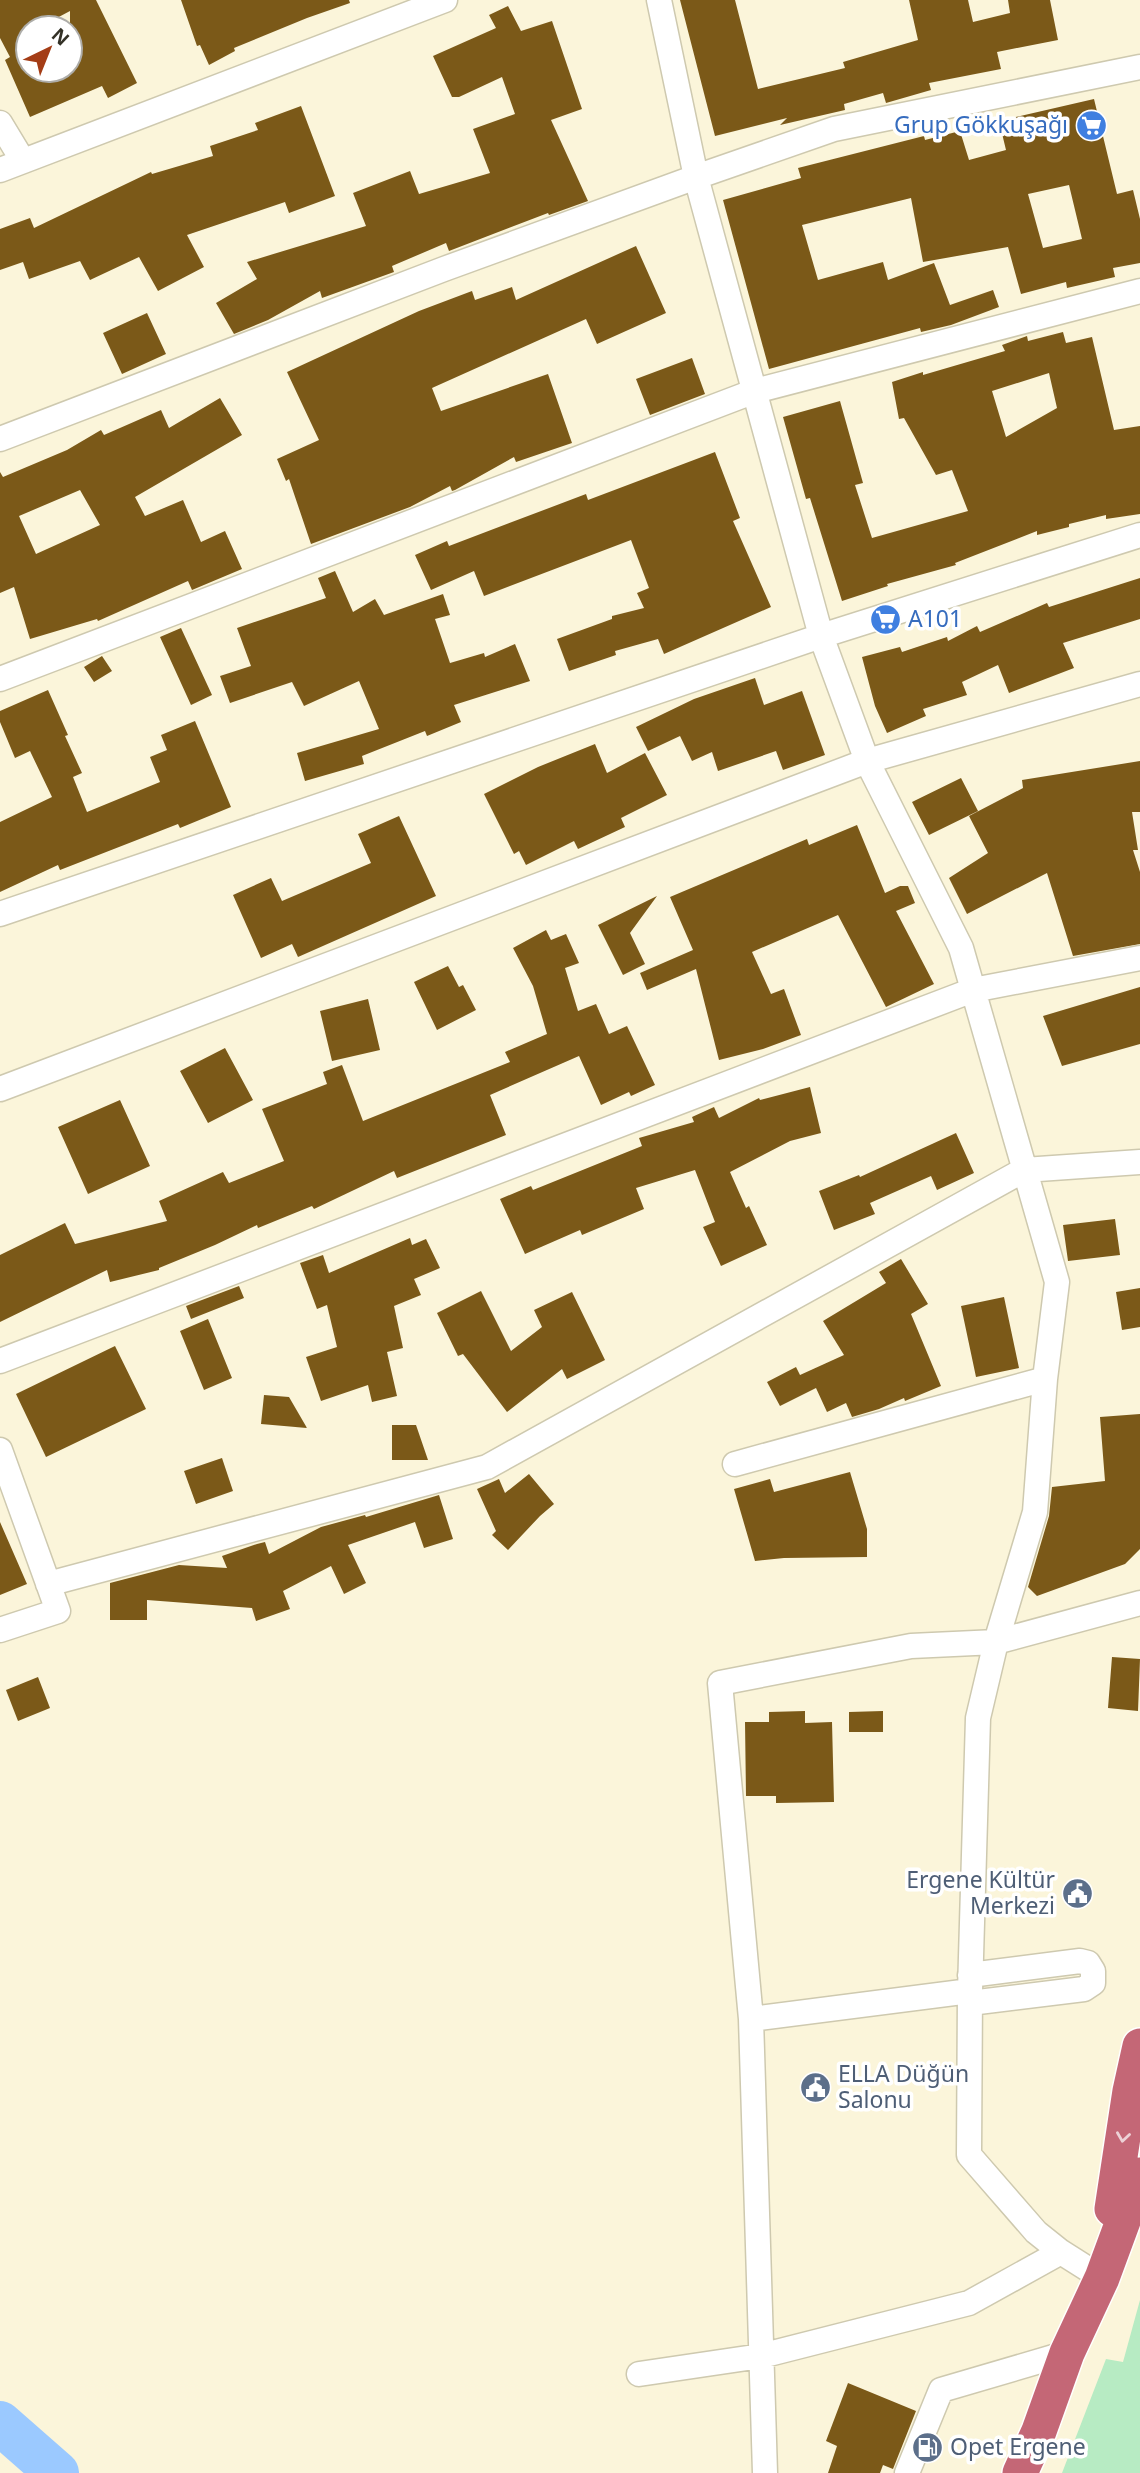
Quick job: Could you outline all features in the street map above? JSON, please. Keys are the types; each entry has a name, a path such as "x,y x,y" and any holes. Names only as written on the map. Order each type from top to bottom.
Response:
{"highway":[{"path":"1102,2278 1129,2091 1140,2046"},
{"path":"1020,2473 1039,2431 1067,2353 1102,2278 1140,2175"}],"street":[{"path":"0,170 411,6 445,0"},
{"path":"659,0 696,177 821,636 867,761 961,948 1057,1282 1045,1379 1035,1512 996,1642 978,1718 970,1990 969,2155 1036,2232 1061,2252 1102,2278"},
{"path":"0,439 444,270 696,177 834,130 1140,66"},
{"path":"0,122 23,161"},
{"path":"0,679 755,391 1140,291"},
{"path":"0,914 821,636 1140,535"},
{"path":"0,1089 867,761 1140,684"},
{"path":"0,1361 973,990 1140,958"},
{"path":"48,1584 487,1467 1024,1170 1140,1162"},
{"path":"735,1464 1045,1379"},
{"path":"0,1450 58,1611 0,1630"},
{"path":"765,2473 751,2020 720,1683 911,1647 996,1642 1140,1603"},
{"path":"751,2020 970,1990"},
{"path":"639,2374 761,2356 970,2303 1061,2252"},
{"path":"907,2473 941,2390 1067,2353"}],"green space":[{"path":"1140,2300 1140,2473 1062,2473 1106,2359 1123,2362"}],"building":[{"path":"0,0 96,0 137,83 108,98 102,86 30,117 16,84 84,84 84,14 70,14 70,11 64,14 14,14 14,81 5,60 10,57 0,38"},
{"path":"181,0 349,0 350,3 234,48 235,51 209,65 200,45 197,46"},
{"path":"680,0 735,0 758,89 845,68 843,62 918,40 909,0 968,0 973,22 1010,13 1008,0 1050,0 1058,40 997,52 1001,69 929,83 931,90 886,103 883,93 844,104 845,110 780,125 787,118 715,136"},
{"path":"508,6 521,31 552,21 582,109 551,120 588,201 549,215 548,213 449,251 446,243 392,266 394,272 322,298 320,291 268,320 234,334 216,303 257,279 247,262 366,226 353,193 410,171 419,194 490,173 473,129 515,114 502,77 459,97 452,97 433,56 496,28 489,15"},
{"path":"1094,99 1117,194 1133,190 1140,219 1140,263 1113,268 1115,277 1067,288 1066,282 1021,294 1008,247 923,262 911,198 802,225 818,280 883,262 888,280 934,263 950,305 993,290 999,307 951,325 921,332 920,328 769,369 723,200 801,178 798,168 924,136 925,140 960,131 969,160 1006,150 999,121","holes":["1069,185 1082,239 1043,248 1028,194"]},
{"path":"301,106 335,196 289,213 285,202 187,235 204,267 158,291 139,257 90,280 80,261 29,279 23,262 0,270 0,229 30,218 34,228 151,172 152,174 213,156 210,146 258,130 255,123"},
{"path":"636,246 666,313 597,344 586,319 432,388 441,411 548,374 572,443 516,462 514,457 455,490 452,491 450,486 410,507 311,544 289,479 286,481 277,459 319,440 287,372 419,311 472,291 475,300 512,287 516,300"},
{"path":"147,313 166,354 122,374 103,333"},
{"path":"1063,332 1066,343 1092,337 1114,430 1140,426 1140,514 1106,519 1106,515 1037,535 1037,531 955,563 956,565 887,584 888,586 842,601 810,498 806,499 783,417 840,401 863,483 855,485 872,538 968,511 952,470 936,475 904,418 899,419 892,382 1005,351 1002,345 1027,336 1028,341","holes":["1049,373 1057,408 1006,437 992,391"]},
{"path":"692,358 705,394 650,415 636,379"},
{"path":"220,398 242,435 135,497 145,516 183,500 201,542 225,531 242,569 192,590 188,581 98,621 97,619 30,639 14,587 0,593 0,472 3,477 67,450 101,430 104,435 161,410 169,428","holes":["80,490 100,525 36,554 19,516"]},
{"path":"715,452 740,518 733,521 771,607 664,654 658,639 615,651 616,655 569,671 557,639 612,619 612,616 644,608 637,593 649,588 631,540 484,596 474,571 431,590 415,555 447,541 449,546 586,494 588,500"},
{"path":"335,571 353,612 375,599 384,615 443,594 450,615 435,619 450,663 484,653 485,657 515,644 530,681 454,705 461,722 427,736 425,731 362,756 364,764 305,781 297,753 379,729 359,681 304,706 292,682 230,703 220,676 251,666 237,628 326,598 318,578"},
{"path":"1140,578 1140,619 1063,643 1074,668 1009,693 998,665 962,682 967,695 923,709 926,716 887,733 875,706 862,657 900,647 902,652 947,637 948,641 977,626 980,632 1047,603 1049,607"},
{"path":"181,628 212,695 191,705 160,637"},
{"path":"102,656 112,671 94,682 84,667"},
{"path":"755,678 764,705 802,691 825,755 783,770 776,751 718,771 712,752 692,761 680,736 648,751 636,727 694,699"},
{"path":"48,690 82,773 73,777 87,812 160,782 150,757 167,750 161,735 195,721 231,807 180,828 178,824 60,870 58,865 0,892 0,822 52,797 30,751 15,758 0,722 0,711"},
{"path":"595,744 607,773 645,753 667,795 621,818 625,827 578,849 574,841 526,865 519,851 514,854 484,794 538,767"},
{"path":"1140,761 1140,812 1132,812 1138,850 1133,850 1140,872 1140,944 1073,956 1047,873 967,914 949,878 988,853 969,816 1023,788 1022,780"},
{"path":"961,778 978,811 929,835 912,802"},
{"path":"399,816 436,896 298,957 292,944 261,958 233,895 271,878 282,901 371,863 358,834"},
{"path":"857,825 885,893 900,886 908,886 915,903 896,911 934,984 886,1007 838,915 752,952 771,994 784,989 801,1035 763,1049 719,1060 696,969 647,990 640,973 693,950 670,897 807,839 809,845"},
{"path":"657,896 630,933 645,964 623,975 598,925"},
{"path":"546,930 551,940 566,934 579,963 565,968 578,1011 596,1004 609,1034 627,1026 655,1085 631,1096 629,1092 601,1105 579,1056 490,1095 506,1135 397,1178 394,1171 314,1209 312,1206 258,1228 257,1225 159,1270 110,1282 107,1270 0,1322 0,1255 65,1223 75,1244 167,1221 159,1201 223,1172 229,1183 284,1161 262,1109 327,1084 323,1072 342,1065 363,1121 510,1062 505,1052 547,1034 533,986 513,948"},
{"path":"448,966 459,987 463,985 476,1010 437,1030 414,982"},
{"path":"1140,987 1140,1044 1062,1066 1043,1016"},
{"path":"368,999 380,1050 332,1061 320,1011"},
{"path":"225,1048 253,1100 208,1123 180,1071"},
{"path":"810,1087 821,1133 790,1141 730,1172 767,1245 721,1266 703,1227 715,1222 695,1170 636,1188 644,1209 582,1235 580,1230 525,1254 500,1199 531,1186 533,1190 642,1146 639,1138 694,1122 692,1117 714,1107 719,1118 759,1098 760,1100"},
{"path":"120,1100 150,1166 88,1194 58,1127"},
{"path":"956,1133 974,1173 937,1190 931,1176 870,1203 875,1214 834,1230 819,1191 859,1175 860,1177"},
{"path":"1115,1219 1120,1255 1068,1261 1063,1225"},
{"path":"410,1238 412,1245 426,1239 440,1268 414,1279 421,1295 394,1306 403,1348 387,1352 397,1396 372,1402 368,1385 321,1401 306,1357 337,1347 327,1305 317,1309 300,1263 323,1255 329,1273"},
{"path":"901,1259 928,1304 911,1314 941,1386 905,1401 904,1398 852,1417 846,1403 827,1412 816,1388 780,1406 767,1382 796,1367 800,1375 844,1355 823,1321 886,1283 879,1272"},
{"path":"239,1286 244,1298 191,1319 186,1306"},
{"path":"1140,1288 1140,1327 1122,1330 1116,1292"},
{"path":"481,1291 511,1351 542,1327 534,1310 572,1292 605,1360 567,1379 562,1369 507,1412 463,1354 458,1356 437,1313"},
{"path":"1004,1297 1019,1368 976,1377 961,1306"},
{"path":"208,1319 232,1378 204,1390 180,1331"},
{"path":"115,1346 146,1409 46,1457 16,1394"},
{"path":"264,1395 289,1397 307,1428 261,1424"},
{"path":"1140,1414 1140,1549 1125,1564 1037,1596 1028,1587 1049,1516 1052,1487 1105,1481 1100,1417"},
{"path":"392,1425 416,1425 428,1460 392,1460"},
{"path":"222,1458 233,1491 196,1504 184,1471"},
{"path":"850,1472 867,1529 867,1557 755,1561 734,1489 770,1479 774,1492"},
{"path":"529,1474 554,1504 508,1550 492,1535 496,1531 477,1489 499,1479 505,1493"},
{"path":"439,1495 453,1539 424,1548 415,1522 348,1545 366,1583 344,1594 331,1566 283,1591 290,1609 256,1621 252,1608 147,1600 147,1620 110,1620 110,1583 179,1565 227,1568 222,1556 265,1542 269,1554 321,1527 365,1515 366,1517"},
{"path":"0,1522 27,1584 0,1595"},
{"path":"1112,1657 1140,1659 1138,1711 1108,1708"},
{"path":"38,1677 50,1708 18,1721 6,1690"},
{"path":"805,1711 805,1723 832,1722 834,1802 776,1803 776,1796 746,1796 745,1722 769,1722 769,1712"},
{"path":"883,1711 883,1732 849,1732 849,1712"},
{"path":"848,2383 916,2411 893,2469 883,2465 880,2473 828,2473 837,2446 826,2441"}],"waterway":[{"path":"0,2423 57,2473"}],"place":[{"name":"Grup Gökkuşağı","path":"1091,125"},
{"name":"A101","path":"885,619"},
{"name":"Ergene Kültür Merkezi","path":"1078,1893"},
{"name":"ELLA Düğün Salonu","path":"815,2087"},
{"name":"Opet Ergene","path":"927,2447"}]}
